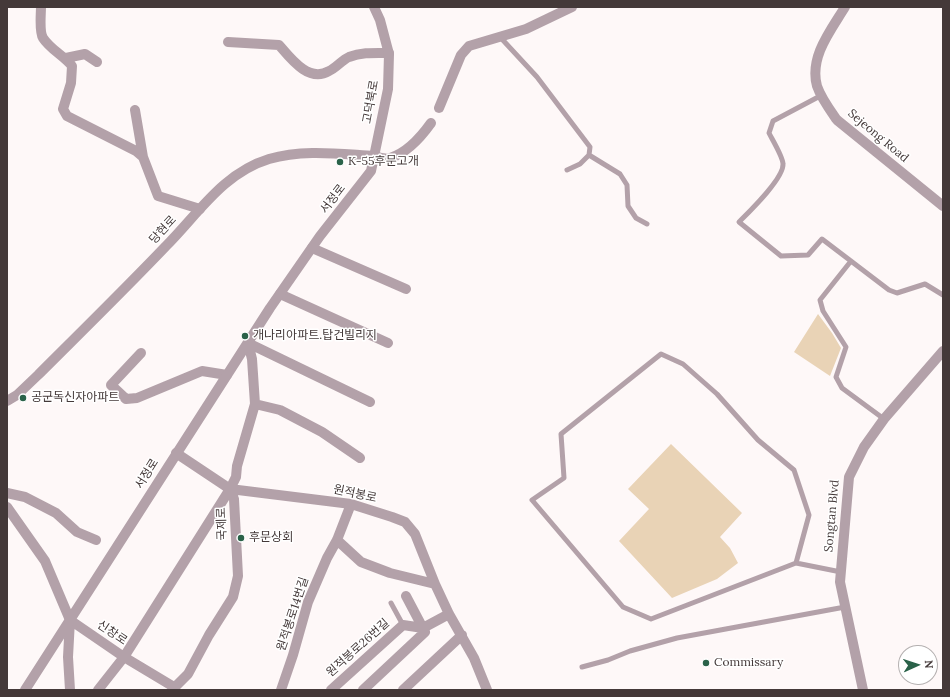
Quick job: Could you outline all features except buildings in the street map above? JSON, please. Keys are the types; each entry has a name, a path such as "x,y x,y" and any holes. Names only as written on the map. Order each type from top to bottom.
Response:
{"street":[{"path":"41,7 40,18 42,37 50,46 66,58 72,66 72,83 63,109 67,116 136,151 143,157"},
{"name":"고덕북로","path":"374,7 380,20 389,53 388,89 374,156"},
{"path":"439,108 461,55 469,46 526,29 572,7"},
{"name":"Sejeong Road","path":"845,7 827,35 818,55 816,71 817,86 838,120 943,206"},
{"path":"228,42 279,45 295,63 305,70 317,75 328,72 348,58 368,52 389,53"},
{"path":"66,58 85,54 97,62"},
{"path":"135,110 143,157 158,196 200,209"},
{"name":"당현로","path":"7,401 17,395 38,375 168,245 200,209 228,181 246,169 268,160 290,154 323,153 374,156 389,159 406,149 423,134 431,123"},
{"name":"서정로","path":"25,690 226,375 312,248 371,170 374,156"},
{"path":"312,248 406,289"},
{"path":"280,294 388,343"},
{"path":"248,343 370,402"},
{"path":"173,689 124,657 230,489 236,477 236,466 255,404 252,359 248,343"},
{"name":"Songtan Blvd","path":"863,690 840,582 849,477 864,447 884,419 943,351"},
{"path":"141,353 111,385 126,399 137,398 202,370 226,375"},
{"path":"255,404 280,410 322,432 360,458"},
{"name":"원적봉로","path":"176,453 230,489 351,504 405,522 415,534 435,584 449,614 474,658 487,690"},
{"name":"국제로","path":"173,689 188,674 209,635 233,597 238,576 234,499 230,489"},
{"path":"7,492 25,497 56,513 77,532 96,540"},
{"name":"원적봉로14번길","path":"281,690 293,655 308,602 327,558 337,540 351,504"},
{"path":"7,507 45,561 70,620 68,657 70,690"},
{"path":"337,540 361,562 390,573 435,584"},
{"path":"363,690 425,632 406,596"},
{"path":"423,628 449,614"},
{"name":"신창로","path":"70,620 124,657 98,690"},
{"name":"원적봉로26번길","path":"331,690 403,625 423,628"},
{"path":"403,690 462,635"}],"lane":[{"path":"500,36 537,77 590,147 590,155 580,164 567,170"},
{"path":"822,95 773,121 769,133 783,163 782,173 774,184 739,222 781,256 808,255 822,239 893,292 897,293 925,284 943,295"},
{"path":"590,155 620,174 627,185 628,206 636,218 647,224"},
{"path":"851,261 820,300 823,311 846,347 836,377 842,388 884,419"},
{"path":"796,563 809,515 794,470 758,440 717,394 683,364 661,354 561,434 564,478 532,500 623,607 650,618 796,563 841,572"},
{"name":"원적봉로26번길","path":"391,603 403,625"},
{"path":"582,668 630,651 677,638 845,607"}],"shaded area":[{"path":"818,314 841,348 830,376 794,352"},
{"path":"671,444 742,513 720,537 730,548 738,563 717,579 672,598 619,541 649,509 628,489"}],"place":[{"name":"K-55후문고개","path":"340,162"},
{"name":"개나리아파트.탑건빌리지","path":"245,336"},
{"name":"공군독신자아파트","path":"23,398"},
{"name":"후문상회","path":"241,538"},
{"name":"Commissary","path":"706,663"}]}
